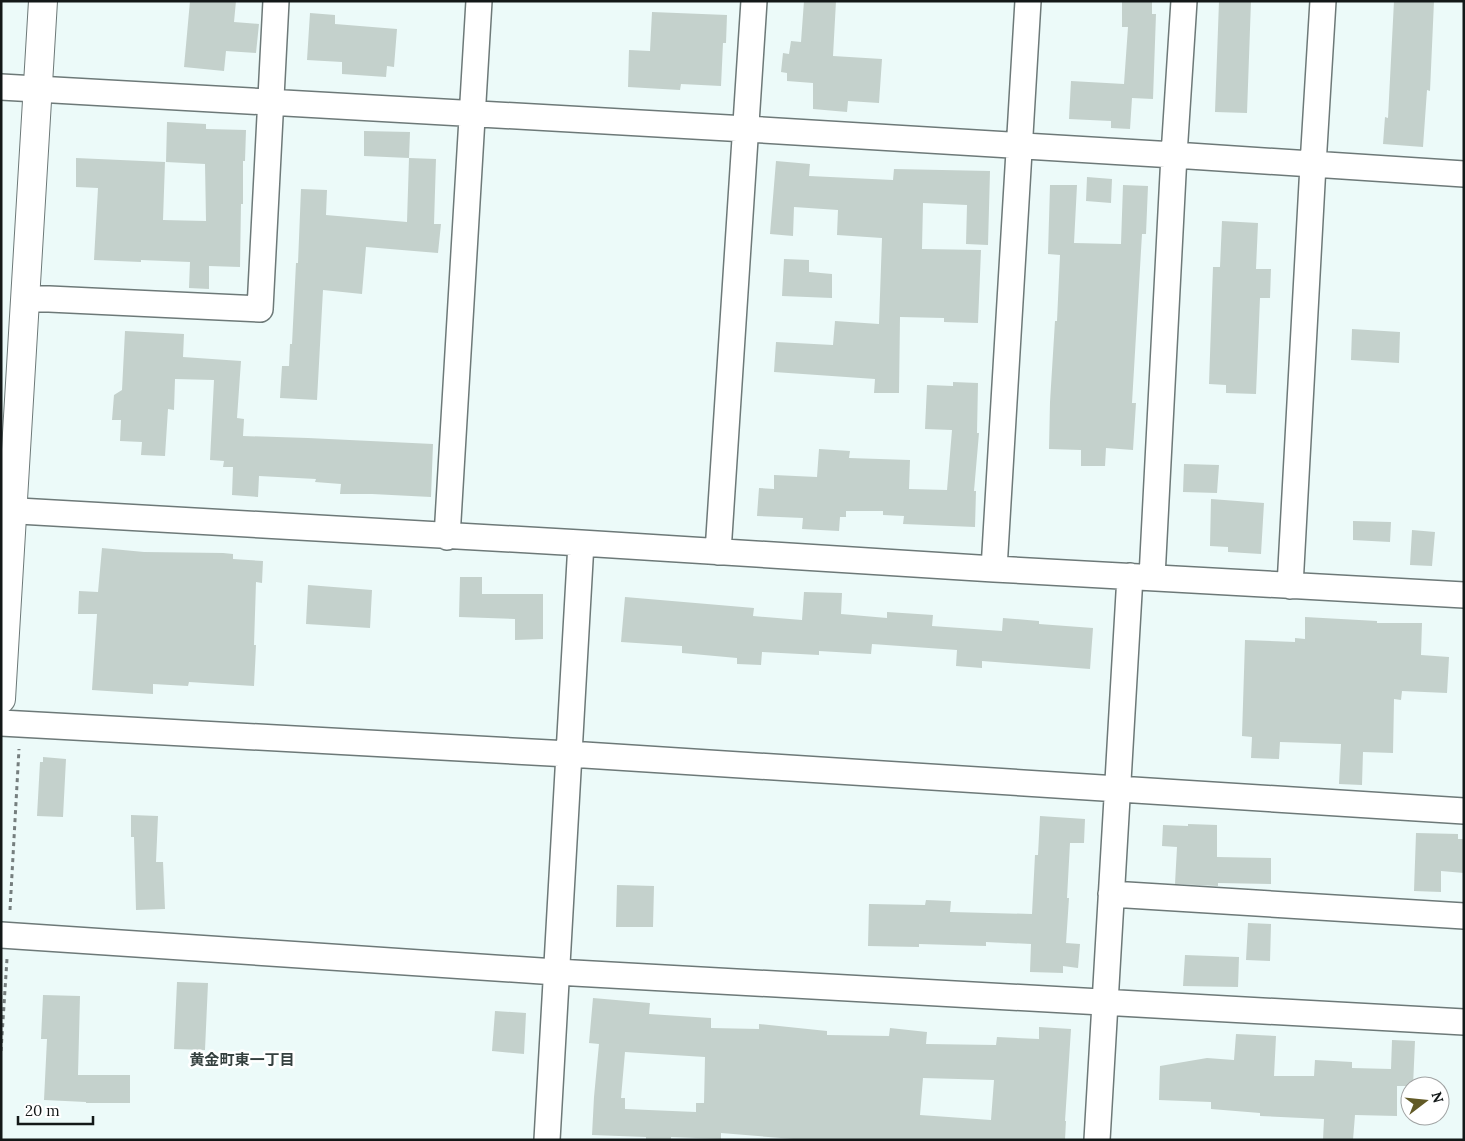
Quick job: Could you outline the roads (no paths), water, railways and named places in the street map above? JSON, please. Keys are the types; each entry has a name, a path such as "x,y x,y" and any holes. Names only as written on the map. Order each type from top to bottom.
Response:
{"street":[{"path":"1,699 7,510 25,299 43,1"},
{"path":"25,299 260,309 276,1"},
{"path":"447,536 479,1"},
{"path":"718,552 754,1"},
{"path":"994,569 1028,1"},
{"path":"1097,1140 1117,788 1141,576 1174,155 1184,1"},
{"path":"1290,586 1323,1"},
{"path":"1,87 1020,145 1464,174"},
{"path":"7,510 1464,595"},
{"path":"547,1140 581,543"},
{"path":"1,723 569,754 1464,811"},
{"path":"1110,894 1464,916"},
{"path":"1,935 556,972 1464,1022"}],"district":[{"name":"黄金町東一丁目","path":"242,1059"}]}
